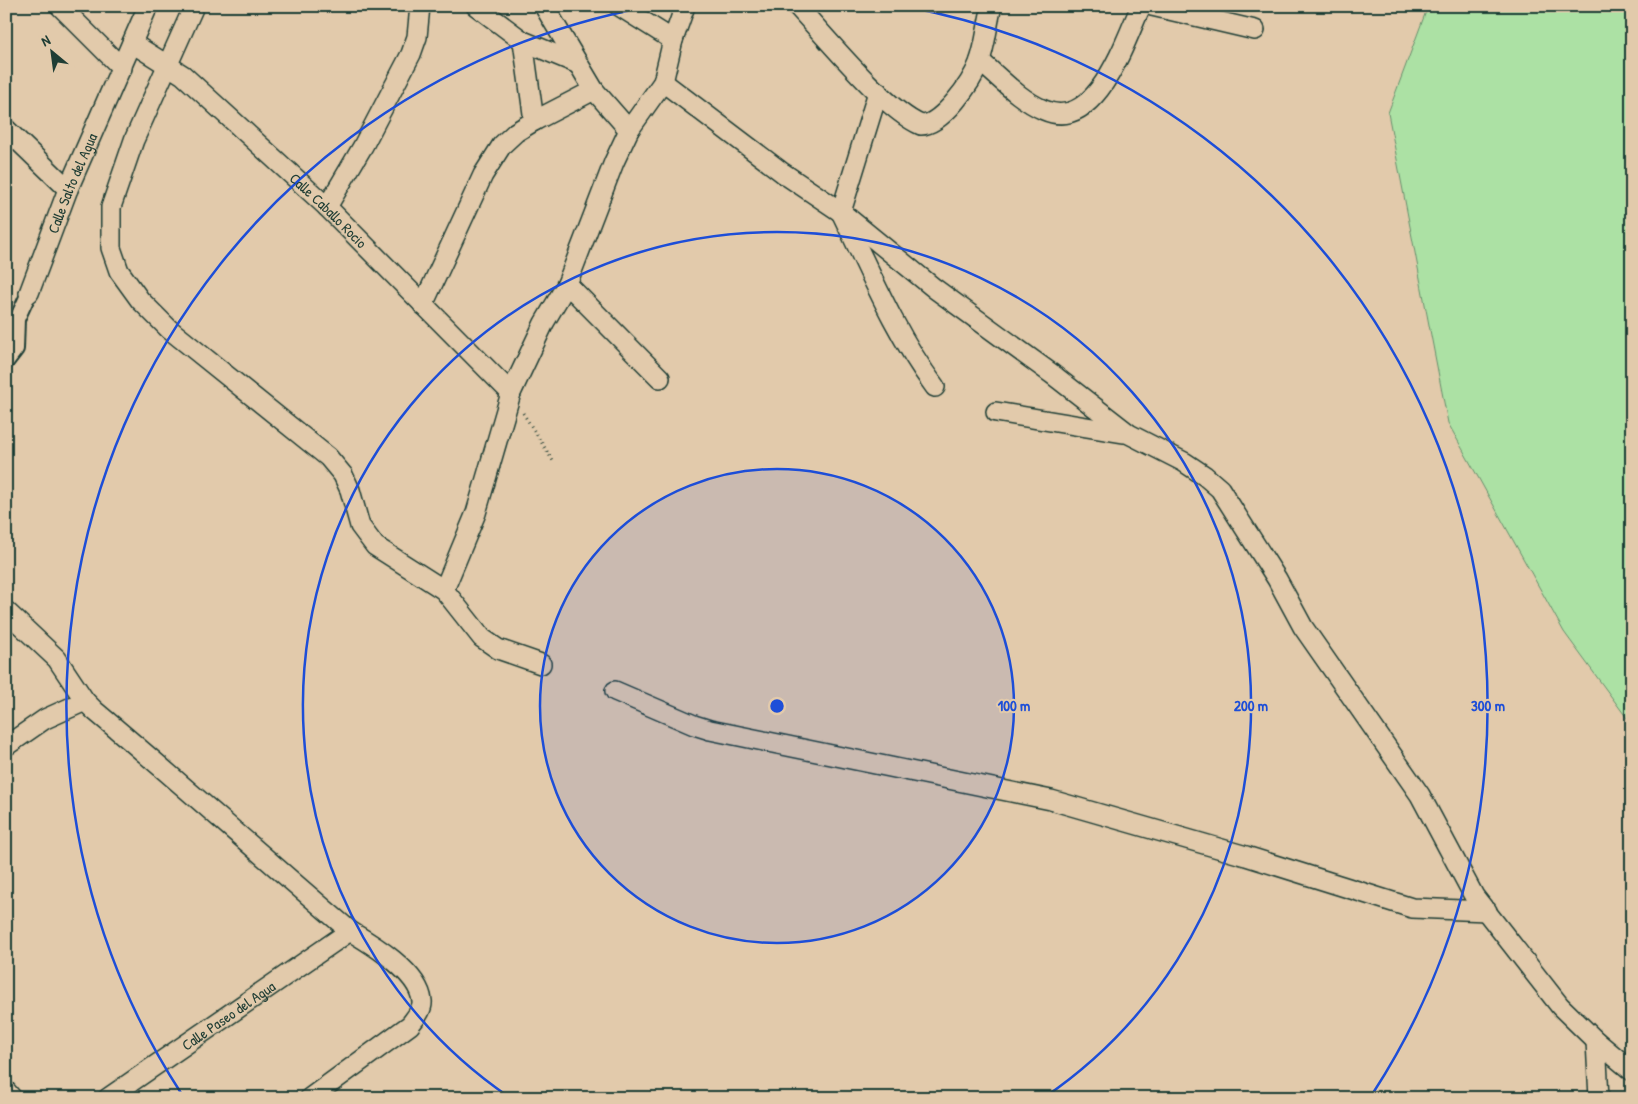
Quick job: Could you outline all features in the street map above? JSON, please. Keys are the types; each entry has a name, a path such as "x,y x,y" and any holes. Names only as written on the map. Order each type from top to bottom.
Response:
{"street":[{"path":"60,6 122,68"},
{"name":"Calle Salto del Agua","path":"6,362 16,349 17,319 29,293 68,189 148,6"},
{"path":"194,6 166,63 134,140 111,207 111,248 119,271 140,300 169,329 328,457 350,490 360,526 375,546 444,590 482,638 498,649 541,664"},
{"path":"327,206 362,146 411,54 417,37 420,6"},
{"path":"476,6 523,41 576,63"},
{"path":"544,6 576,63 594,90 629,130"},
{"path":"619,6 673,40"},
{"path":"444,590 476,513 511,393 544,323 567,284 614,162 629,130 663,82 673,40 685,6"},
{"path":"797,6 878,92 921,125 932,123 943,114 964,88 980,61 992,6"},
{"path":"980,61 1034,105 1058,115 1070,114 1092,99 1103,84 1117,61 1141,6"},
{"path":"1152,6 1255,30"},
{"path":"523,41 534,120"},
{"name":"Calle Caballo Rocio","path":"132,43 183,75 327,206 511,393"},
{"path":"663,82 783,173 841,212 934,288 1052,374 1128,434 1184,462 1205,476 1220,490 1277,579 1304,627 1420,795 1440,829 1461,874 1474,896 1560,1006 1596,1041 1632,1071"},
{"path":"423,305 492,160 516,132 534,120 594,90"},
{"path":"878,92 841,212 898,332 935,387"},
{"path":"6,129 68,189"},
{"path":"567,284 660,378"},
{"path":"996,412 1128,434"},
{"path":"6,610 57,659 85,701 350,931 392,960 414,983 422,1001 420,1011 410,1025 310,1098"},
{"path":"615,691 710,730 1052,800 1412,908 1487,911"},
{"path":"6,746 45,719 85,701"},
{"name":"Calle Paseo del Agua","path":"108,1098 350,931"},
{"path":"1596,1041 1599,1098"},
{"path":"6,1091 12,1098"}],"path":[{"path":"511,393 553,462"}],"green space":[{"path":"1428,6 1632,6 1632,725 1564,632 1448,423 1388,113"}]}
